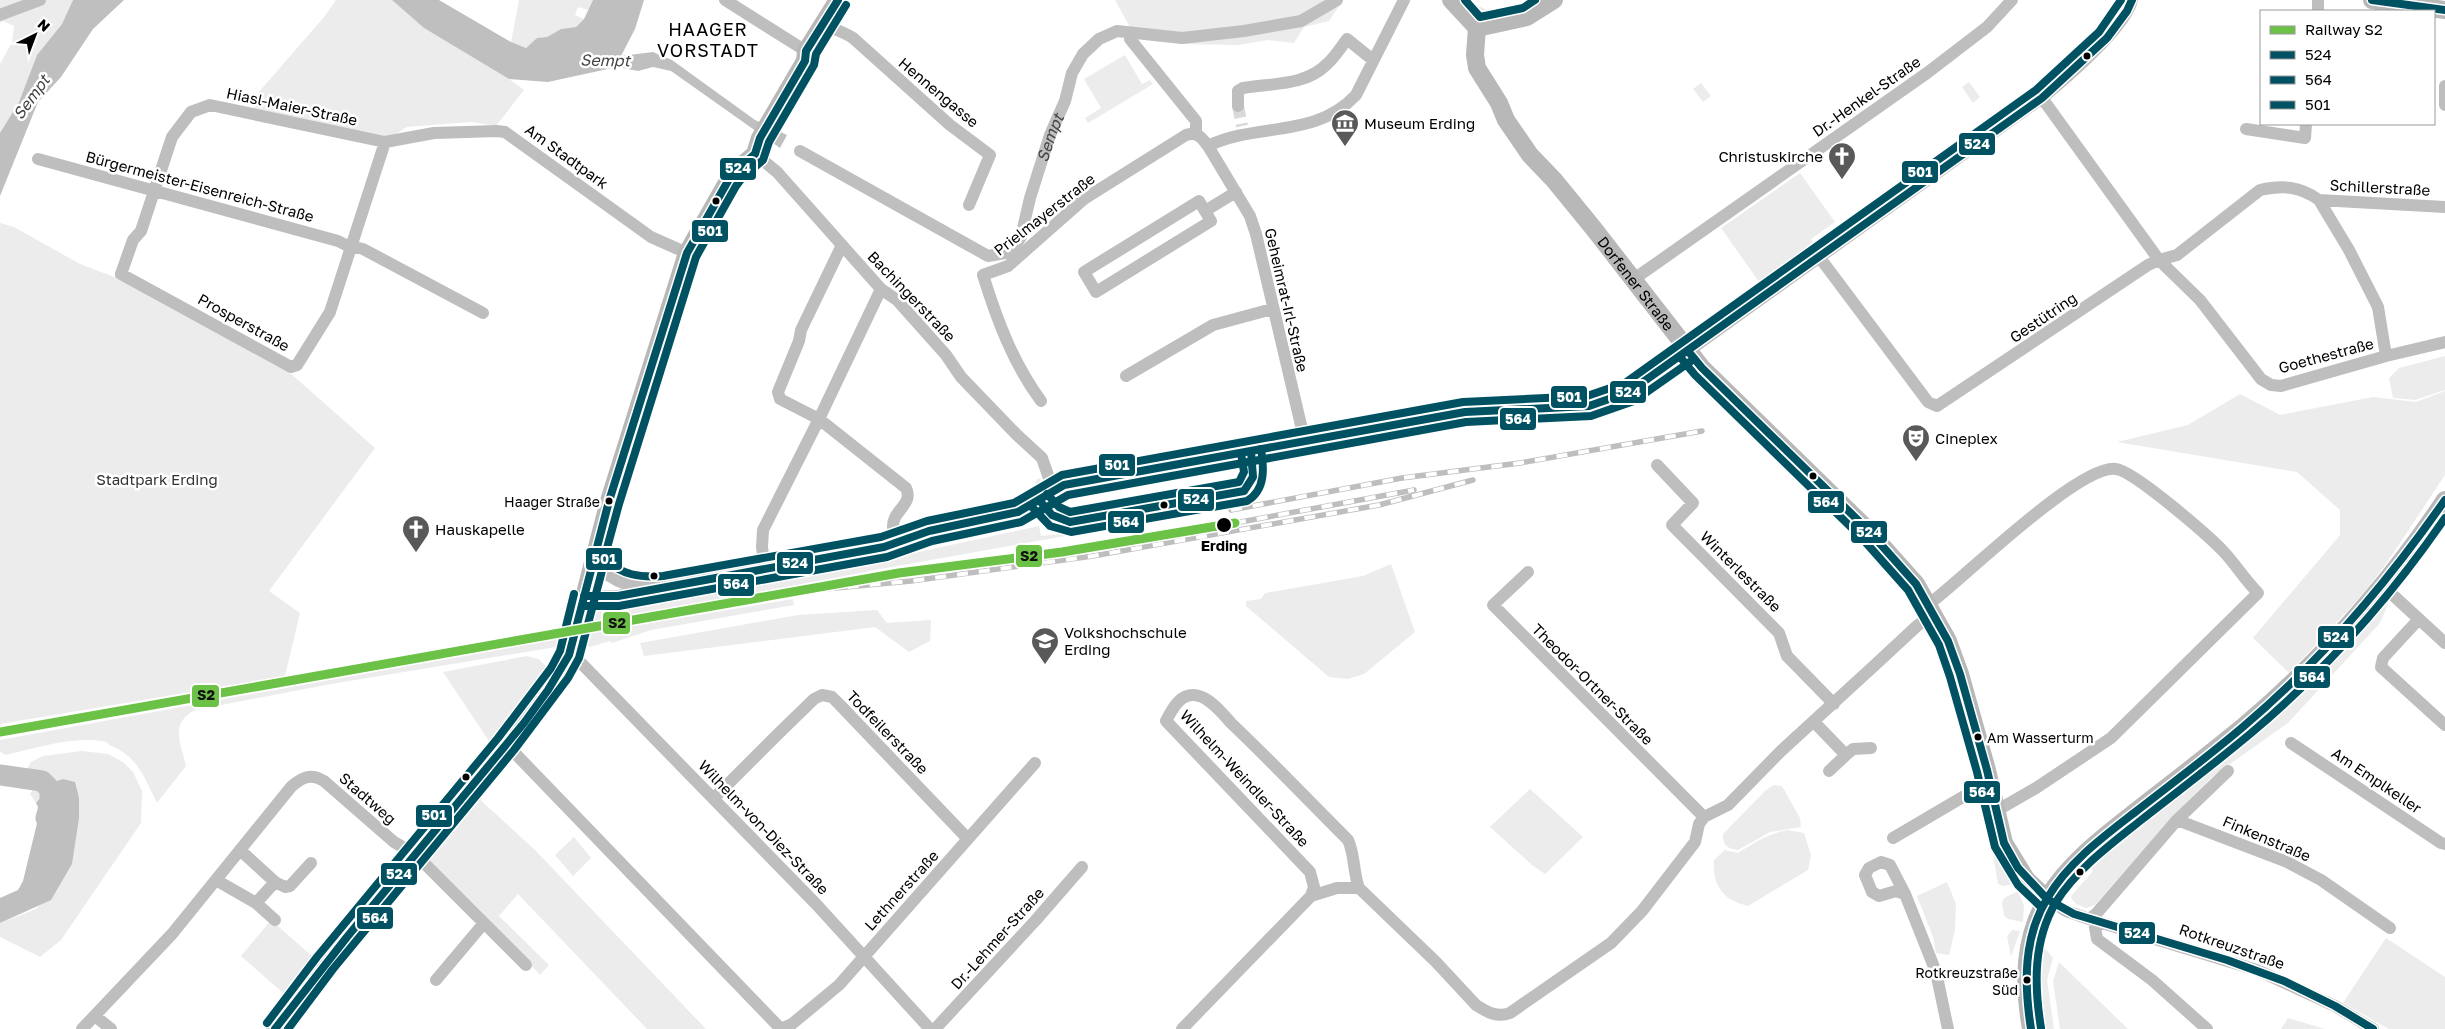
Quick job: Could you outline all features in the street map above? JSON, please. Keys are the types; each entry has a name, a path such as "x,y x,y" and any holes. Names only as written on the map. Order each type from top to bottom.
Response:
{"street":[{"path":"725,0 806,52"},
{"path":"275,1029 324,963 506,744 560,672 569,655 609,501 687,253 732,176 757,146 805,61 806,52 838,0"},
{"path":"1130,39 1196,121 1196,134 1208,146 1242,130 1308,125 1332,116 1356,95 1404,0"},
{"path":"1451,0 1477,28 1527,17 1554,0"},
{"name":"Dr.-Henkel-Straße","path":"1634,279 1927,73 1987,27 2012,0"},
{"path":"584,596 618,596 898,543 929,531 1018,512 1053,490 1076,483 1465,412 1589,406 1629,392 1820,258 2042,98 2094,50 2112,30 2132,0"},
{"path":"2372,0 2445,10"},
{"name":"Hennengasse","path":"824,23 831,28 841,30 853,38 950,125 990,155 969,205"},
{"name":"Dorfener Straße","path":"1477,28 1475,55 1477,68 1499,103 1506,120 1530,156 1554,180 1634,279 1702,368 1892,555 1916,584 1948,641 1960,674 1990,781 2000,832 2009,854 2026,878 2047,899"},
{"path":"1238,106 1238,91 1243,88 1300,81 1313,75 1327,64 1347,39 1374,60"},
{"path":"2445,86 2445,105"},
{"path":"2042,98 2159,260"},
{"name":"Hiasl-Maier-Straße","path":"120,274 134,240 141,232 172,137 191,112 210,105 385,142"},
{"path":"2246,129 2306,138 2306,125"},
{"name":"Am Stadtpark","path":"385,142 434,133 505,132 651,237 687,253"},
{"name":"Prielmayerstraße","path":"1041,401 1026,381 999,325 983,275 1008,266 1084,199 1186,135 1196,134"},
{"name":"Prosperstraße","path":"120,274 291,367 297,365 330,312 385,142"},
{"name":"Bachingerstraße","path":"757,146 777,172 880,289 897,300 946,355 961,377 1017,436 1042,458 1053,490"},
{"name":"Geheimrat-Irl-Straße","path":"1208,146 1250,216 1256,234 1305,442"},
{"name":"Bürgermeister-Eisenreich-Straße","path":"38,159 338,240 351,247 363,249 482,313"},
{"name":"Schillerstraße","path":"2159,260 2177,255 2260,190 2274,187 2295,188 2308,192 2318,200 2445,207"},
{"path":"1205,211 1236,192"},
{"name":"Goethestraße","path":"2159,260 2200,300 2261,379 2271,385 2281,386 2386,356 2378,307 2349,250 2318,200"},
{"path":"1198,201 1205,211 1211,220 1096,292 1084,272 1198,201"},
{"path":"842,245 801,330 799,341 778,392 780,398 819,419 906,488 909,495 908,501 897,514 894,523 898,543"},
{"name":"Gestütring","path":"1820,258 1928,402 1937,406 1942,405 2148,265 2159,260"},
{"path":"765,569 763,530 819,419 880,289"},
{"path":"1126,376 1213,325 1272,308"},
{"path":"2386,356 2445,342"},
{"name":"Winterlestraße","path":"1658,465 1693,503 1672,525 1779,633 1786,656 1834,704"},
{"path":"1182,1029 1311,896 1337,888 1359,888 1436,962 1476,1005 1489,1013 1502,1016 1521,1008 1611,943 1636,918 1694,842 1699,824 1704,817 1728,805 1918,625 1930,610 2058,496 2095,474 2113,469 2129,474 2224,552 2244,579 2258,593 2111,738 2036,788 1996,811"},
{"path":"2031,1029 2025,978 2026,963 2033,931 2047,899 2066,872 2098,841 2239,730 2332,642 2383,586 2445,500"},
{"path":"593,562 612,580 635,586 658,587"},
{"name":"Theodor-Ortner-Straße","path":"1528,572 1493,605 1704,817"},
{"path":"2383,586 2445,643"},
{"path":"2419,619 2383,658 2381,666 2445,725"},
{"name":"Wilhelm-von-Diez-Straße","path":"569,655 581,663 714,798 864,956 930,1029"},
{"name":"Todfeilerstraße","path":"714,798 808,705 822,695 832,697 968,839"},
{"name":"Wilhelm-Weindler-Straße","path":"1311,896 1314,887 1310,872 1166,721 1174,706 1182,698 1190,695 1206,698 1348,840 1353,852 1354,873 1359,888"},
{"path":"1814,722 1846,755"},
{"name":"Am Emplkeller","path":"2291,743 2445,844"},
{"path":"506,744 781,1029"},
{"path":"1829,771 1853,749 1870,748"},
{"name":"Lethnerstraße","path":"781,1029 792,1024 821,1001 864,956 1036,763"},
{"path":"2207,1029 2152,980 2097,939 2091,920 2177,820 2228,771"},
{"name":"Stadtweg","path":"82,1029 172,934 291,787 300,779 316,776 394,842 415,854"},
{"path":"1893,838 1990,781"},
{"name":"Finkenstraße","path":"2177,820 2287,862 2321,880 2390,928"},
{"path":"240,850 275,882 285,887 290,886 311,863"},
{"path":"415,854 526,965"},
{"name":"Dr.-Lehmer-Straße","path":"936,1029 1036,921 1082,868"},
{"path":"216,880 256,903 275,920"},
{"path":"256,903 275,882"},
{"path":"1905,894 1936,972 1948,1029"},
{"name":"Rotkreuzstraße","path":"2047,899 2066,911 2091,920 2257,970 2336,1006 2373,1029"},
{"path":"436,980 484,923"},
{"path":"95,1016 111,1029"}],"green space":[{"path":"0,0 73,0 62,24 37,55 19,102 0,133 0,64 12,42 14,26 3,21 0,23"},
{"path":"336,0 392,0 424,28 524,90 496,126 471,122 407,127 388,139 253,112 258,93 324,17"},
{"path":"519,0 593,0 588,10 578,7 575,15 584,19 576,27 561,29 547,37 537,38 526,48 511,42"},
{"path":"1115,0 1343,0 1329,21 1304,27 1294,43 1268,40 1238,45 1182,44 1135,36"},
{"path":"1469,2 1501,13 1501,16 1476,9 1467,4"},
{"path":"1125,55 1142,84 1150,80 1153,84 1088,123 1085,118 1101,108 1084,79"},
{"path":"1969,82 1980,97 1973,103 1962,87"},
{"path":"1701,83 1711,96 1703,102 1693,89"},
{"path":"1800,173 1835,222 1811,239 1817,247 1762,286 1721,228"},
{"name":"Stadtpark Erding","path":"0,223 14,227 80,264 117,278 289,372 375,448 269,591 300,613 285,676 0,724"},
{"path":"2445,356 2445,390 2415,400 2393,398 2389,378 2399,368"},
{"path":"2445,391 2445,475 2386,564 2363,594 2289,673 2253,638 2340,535 2340,510 2297,472 2117,442 2188,425 2240,394 2280,415 2373,397 2416,402"},
{"path":"1063,469 1079,474 1106,471 1069,478"},
{"path":"1041,478 1035,490 1029,495 1037,479"},
{"path":"1028,496 1004,508 961,520 907,531 902,530 902,528 1006,506"},
{"path":"1248,501 1250,503 886,568 589,624 593,610 600,605 619,606 657,600 900,556 1039,526 1041,536 1058,534"},
{"path":"888,533 880,541 859,546 858,538"},
{"path":"786,551 788,560 777,561 770,556"},
{"path":"755,558 750,562 687,571 688,570"},
{"path":"1391,564 1415,632 1364,674 1348,679 1329,677 1246,606 1246,601 1261,599 1265,593 1363,576"},
{"path":"793,599 794,605 651,630 612,643 610,641 590,647 583,642 585,634"},
{"path":"2383,604 2388,604 2380,623 2288,723 2213,776 2174,815 2095,905 2086,908 2076,904 2071,898 2072,895 2093,871 2091,868 2102,852 2136,827 2251,731"},
{"path":"877,610 887,623 931,620 930,641 909,652 875,627 644,656 640,643 798,615"},
{"path":"559,638 561,643 556,647 331,684 195,710 187,715 179,728 186,766 157,803 144,776 134,761 107,742 94,740 68,741 5,755 0,751 0,740"},
{"path":"527,656 538,659 545,665 545,673 489,741 443,672"},
{"path":"82,751 108,754 123,762 133,772 142,791 141,823 61,940 40,957 0,937 0,923 36,909 61,882 72,864 79,798 54,782 36,803 30,794 43,775 28,775 26,771 31,762 43,756"},
{"path":"1774,785 1782,786 1800,818 1801,827 1770,832 1738,850 1726,846 1723,834 1766,790"},
{"path":"1530,789 1583,837 1545,874 1532,865 1490,827"},
{"path":"475,795 535,850 706,1029 647,1029 518,894 499,916 549,965 540,975 477,907 424,856"},
{"path":"1788,830 1804,833 1811,855 1808,870 1748,906 1726,896 1717,884 1714,860 1725,850 1738,853 1768,836"},
{"path":"574,837 591,858 573,876 555,855"},
{"path":"1992,849 2013,884 2003,886 1998,884"},
{"path":"1947,882 1956,904 1955,930 1949,955 1936,953 1933,937 1917,896"},
{"path":"2018,891 2024,906 2023,922 2008,919 2004,916 2002,903 2004,898"},
{"path":"271,920 312,956 283,993 241,956"},
{"path":"2012,930 2020,931 2011,957 2007,936"},
{"path":"2386,938 2445,977 2445,1029 2389,1029 2343,1003"},
{"path":"2044,947 2053,958 2047,980 2054,1029 2046,1029 2042,1009 2040,978"},
{"path":"2059,962 2128,1029 2060,1029 2053,981"},
{"path":"2288,1018 2325,1029 2281,1029"}],"water":[{"path":"73,0 124,0 93,29 61,77 38,102 0,196 0,133 19,102 37,55 62,24"},
{"path":"392,0 439,0 511,42 526,48 537,38 547,37 561,29 576,27 584,19 593,0 644,0 635,29 621,56 653,52 672,60 755,120 787,135 780,148 671,71 653,67 638,71 617,67 548,82 509,79 424,28"},
{"path":"63,779 75,782 79,798 79,818 72,864 51,900 0,923 0,898 18,890 23,881 40,811 36,803 54,782"}],"waterway":[{"name":"Sempt","path":"0,15 40,0"},
{"name":"Sempt","path":"800,151 988,256 1011,252 1021,237 1030,198 1050,135 1065,101 1072,73 1083,54 1099,39 1117,31 1182,38 1244,31 1301,21 1337,0"},
{"path":"0,775 42,781 50,789 50,804 46,818"}],"tunnel":[{"path":"1238,106 1242,126"}],"railway":[{"path":"1231,510 1402,478 1520,463 1702,431"},
{"path":"782,593 911,581 1093,556 1379,505 1473,480"},
{"path":"1235,523 1414,490"}],"rail line":[{"name":"S2","path":"0,732 899,573 1062,552 1235,523"}],"transit line":[{"name":"524","path":"275,1029 347,937 524,723 548,690 569,655 609,501 687,253 728,181 735,171 755,154 760,138 805,61 806,51 838,0"},
{"name":"501","path":"1465,0 1480,17 1523,8 1535,0"},
{"name":"501","path":"846,5 816,54 814,65 769,142 763,160 742,178 736,186 696,257 619,504 604,559 625,572 639,576 663,576 881,537 927,521 1014,503 1062,475 1463,402 1587,396 1625,383 2036,90 2099,32 2121,0"},
{"name":"524","path":"584,596 618,596 884,547 929,531 1018,512 1064,485 1465,412 1589,406 1629,392 2042,98 2107,38 2127,11 2132,0"},
{"name":"524","path":"2372,0 2445,10"},
{"name":"524","path":"1688,351 1702,368 1867,529 1916,584 1948,641 1960,674 1987,770 2004,843 2018,868 2047,899 2074,914 2227,960 2284,981 2335,1006 2373,1029"},
{"name":"564","path":"1680,357 1695,375 1860,536 1908,590 1939,645 1950,677 1977,772 1995,847 2018,885 2040,906"},
{"name":"564","path":"584,606 619,606 887,557 932,541 1021,522 1068,495 1466,422 1591,416 1634,401 1694,359"},
{"name":"564","path":"1031,506 1050,526 1071,532 1247,501 1258,491 1261,484 1263,470 1261,449"},
{"name":"524","path":"1039,500 1052,515 1070,522 1244,491 1253,477 1251,451"},
{"name":"501","path":"1047,494 1059,507 1070,512 1239,482 1244,472 1241,453"},
{"name":"524","path":"2031,1029 2027,995 2030,944 2040,912 2056,884 2076,861 2099,841 2231,737 2300,675 2376,591 2445,500"},
{"name":"564","path":"2041,1028 2037,996 2039,948 2048,917 2064,890 2106,848 2236,745 2278,710 2304,685 2379,605 2445,518"},
{"name":"564","path":"288,1029 333,969 514,750 568,678 579,658 603,567"},
{"name":"501","path":"267,1023 317,957 498,738 551,668 560,651 574,594"}],"place":[{"name":"Museum Erding","path":"1345,147"},
{"name":"Christuskirche","path":"1842,180"},
{"name":"Cineplex","path":"1916,462"},
{"name":"Haager Straße","path":"609,501"},
{"name":"Erding","path":"1224,525"},
{"name":"Hauskapelle","path":"416,553"},
{"name":"Volkshochschule Erding","path":"1045,665"},
{"name":"Am Wasserturm","path":"1978,737"},
{"name":"Rotkreuzstraße Süd","path":"2027,980"}],"district":[{"name":"HAAGER VORSTADT","path":"708,39"}]}
